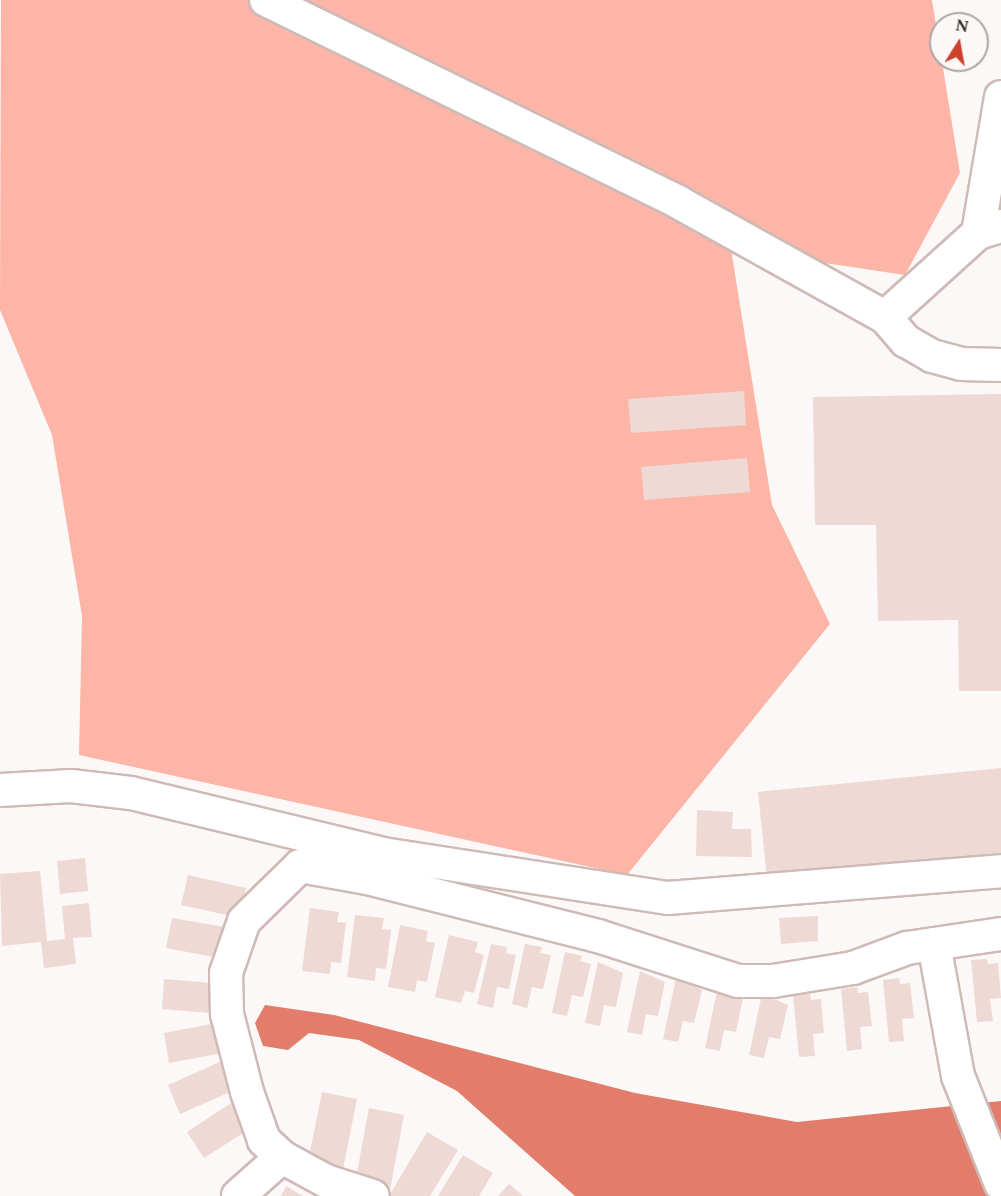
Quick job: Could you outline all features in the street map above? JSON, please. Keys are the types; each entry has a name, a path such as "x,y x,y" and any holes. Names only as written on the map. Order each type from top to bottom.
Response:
{"lane":[{"path":"266,0 678,202 885,317 906,342 932,356 961,364 1001,365"},
{"path":"885,317 990,217 1000,100"},
{"path":"0,790 71,786 131,793 393,856 668,898 1001,871"},
{"path":"373,1196 326,1181 282,1157 264,1140 247,1092 227,1014 226,973 244,921 300,866 367,878 598,936 738,981 773,981 853,968 934,944 1001,934"},
{"path":"934,944 952,1050 968,1101 1001,1184"},
{"path":"238,1196 282,1157"}],"shaded area":[{"path":"1,0 932,0 934,12 929,12 929,72 944,72 960,173 905,275 731,249 772,505 830,624 627,875 79,755 82,616 52,435 0,310"},
{"path":"265,1005 334,1015 635,1093 797,1122 1001,1101 1001,1196 575,1196 457,1091 359,1040 309,1033 288,1050 263,1046 255,1023"}],"building":[{"path":"744,391 746,425 631,433 628,399"},
{"path":"1001,394 1001,691 959,691 958,620 878,621 876,525 815,525 813,397"},
{"path":"747,458 750,492 644,500 641,467"},
{"path":"1001,768 1001,856 767,879 758,792"},
{"path":"697,810 733,812 732,829 751,829 752,857 696,856"},
{"path":"85,858 88,891 60,894 57,861"},
{"path":"40,871 47,941 65,939 62,906 89,903 92,937 73,938 76,964 44,968 41,942 2,946 0,874"},
{"path":"188,875 246,888 240,918 181,905"},
{"path":"310,908 339,912 337,922 346,923 341,963 331,962 330,974 302,971"},
{"path":"355,915 384,918 382,929 391,930 386,969 376,968 375,981 347,977"},
{"path":"818,916 818,941 781,944 779,918"},
{"path":"172,918 231,928 225,959 166,948"},
{"path":"400,925 428,931 426,941 435,943 427,982 417,980 415,992 388,987"},
{"path":"449,935 478,942 475,952 484,955 474,993 465,991 461,1003 435,997"},
{"path":"491,944 507,947 506,953 516,955 509,989 497,987 493,1008 477,1004"},
{"path":"525,944 542,947 540,953 551,955 543,989 532,987 527,1008 512,1004"},
{"path":"565,952 582,956 580,961 591,964 583,997 572,995 567,1016 552,1013"},
{"path":"987,959 988,964 998,963 1001,998 990,999 993,1021 977,1022 971,960"},
{"path":"598,962 623,973 616,1007 604,1005 600,1026 585,1023"},
{"path":"640,971 665,982 658,1016 646,1014 642,1035 627,1032"},
{"path":"676,978 702,990 694,1023 683,1021 678,1042 663,1039"},
{"path":"899,978 900,984 910,983 914,1018 902,1019 904,1041 889,1042 883,980"},
{"path":"164,979 224,984 221,1014 162,1009"},
{"path":"718,987 743,998 736,1032 724,1030 720,1051 705,1048"},
{"path":"857,987 858,993 868,992 872,1026 860,1027 862,1049 847,1051 841,989"},
{"path":"762,994 788,1005 780,1039 769,1037 764,1058 749,1055"},
{"path":"810,994 811,1000 821,999 824,1033 813,1034 815,1056 799,1057 793,995"},
{"path":"222,1022 228,1052 169,1063 164,1033"},
{"path":"222,1061 235,1090 180,1114 168,1085"},
{"path":"322,1092 357,1099 342,1174 307,1167"},
{"path":"237,1099 254,1126 204,1158 187,1132"},
{"path":"369,1108 404,1115 390,1190 355,1183"},
{"path":"427,1132 458,1150 430,1196 389,1196"},
{"path":"463,1155 493,1173 479,1196 438,1196"},
{"path":"509,1184 523,1196 498,1196"},
{"path":"286,1186 303,1196 281,1196"}]}
